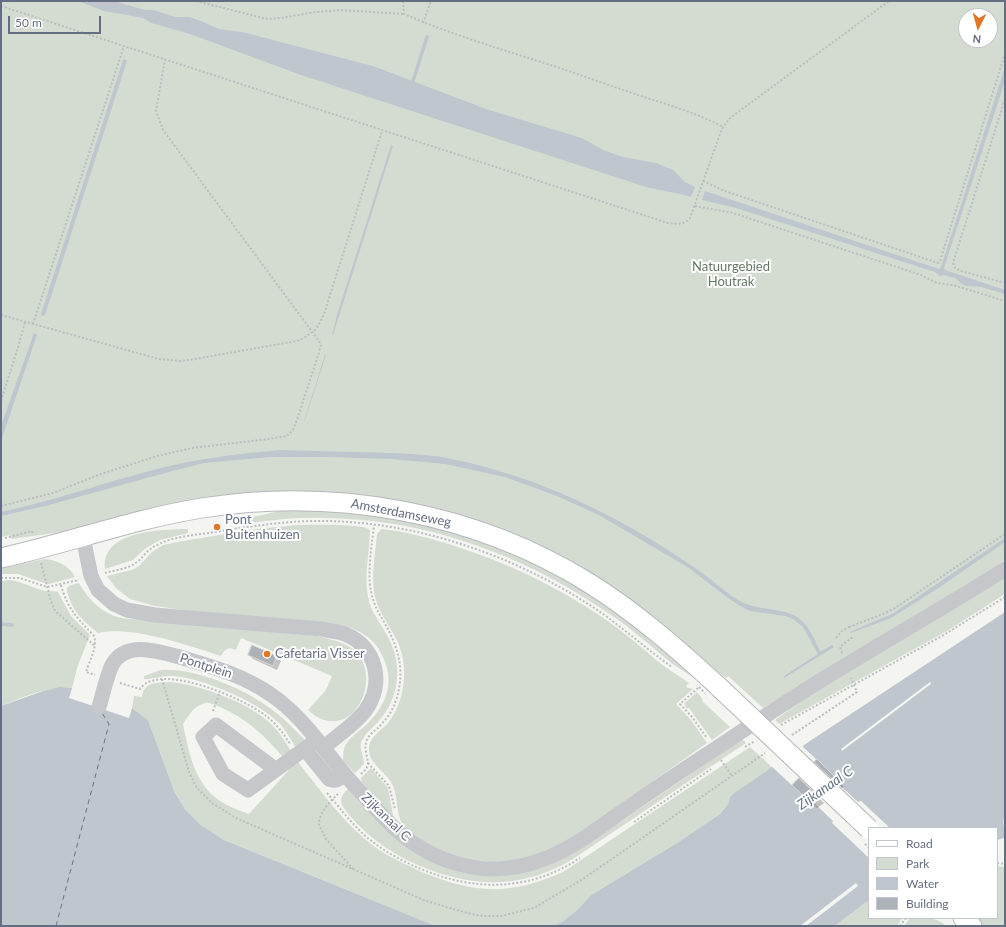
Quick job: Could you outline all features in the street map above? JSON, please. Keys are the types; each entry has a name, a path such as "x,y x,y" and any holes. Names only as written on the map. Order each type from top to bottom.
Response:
{"main road":[{"name":"Amsterdamseweg","path":"1,558 142,521 200,508 254,502 302,501 345,503 392,509 464,526 516,546 546,560 589,583 646,622 720,688 868,828"},
{"path":"964,919 972,926"}],"street":[{"path":"83,537 92,576 98,590 114,604 127,610 155,615 321,629 345,634 361,644 371,656 376,670 377,681 374,698 364,713 324,747"},
{"name":"Zijkanaal C","path":"324,747 348,778 390,825 408,840 430,854 457,864 480,868 494,869 523,866 544,860 576,843 714,749 846,665 1005,569"},
{"name":"Pontplein","path":"98,707 112,666 122,653 133,650 145,650 168,654 210,666 239,677 272,694 296,716 324,747"},
{"path":"275,769 216,726 203,737 223,774 248,790 310,745 308,753 329,779 334,781 348,778"}],"path":[{"path":"196,1 267,20 316,12 340,10 404,14 423,23 468,39 555,66 664,104 710,121 723,128"},
{"path":"403,1 404,14"},
{"path":"423,23 431,1"},
{"path":"1,6 382,131 668,223 676,224 686,222 690,218 723,128 730,118 889,1"},
{"path":"33,324 124,46"},
{"path":"703,181 722,190 938,263 940,261 1005,54"},
{"path":"1,506 53,493 98,475 157,456 192,448 270,440 287,436 293,430 321,348 319,341 163,130 156,111 165,59"},
{"path":"1005,99 953,263 955,268 960,271 1005,283"},
{"path":"1,315 159,358 180,361 288,343 304,338 312,333 318,326 324,314 382,131"},
{"path":"695,206 733,214 921,275 938,283 953,286 1005,302"},
{"path":"1,401 25,322"},
{"name":"Amsterdamseweg","path":"47,587 61,585 133,565 158,544 179,538 262,525 294,522 327,521 374,524 418,532 456,542 501,559 542,577 604,614 675,669"},
{"path":"354,871 326,839 318,825 320,816 348,778 367,768 368,763 365,748 366,740 388,717 395,704 399,689 401,672 399,655 396,645 378,613 370,590 374,524"},
{"path":"5,538 32,531 55,611 95,646"},
{"path":"836,638 842,631 895,608 1005,534"},
{"path":"1,578 20,578 47,587"},
{"path":"61,585 71,609 94,636 96,641 86,672 140,689 147,682 162,679 175,679 220,692 244,702 267,716 281,730 296,754"},
{"path":"778,728 953,630 1005,597"},
{"path":"694,683 699,687 680,704 692,717 704,734"},
{"path":"787,739 857,692 854,685"},
{"path":"216,726 212,716 220,692"},
{"path":"741,749 759,738"},
{"path":"714,749 732,776 768,752"},
{"path":"368,763 390,786 399,832"},
{"path":"634,822 716,766"},
{"path":"324,790 358,829 378,846 398,859 456,881 490,885 520,882 555,872 580,858"}],"green space":[{"name":"Natuurgebied Houtrak","path":"1,1 1005,1 1005,560 962,589 763,708 728,676 726,678 714,670 561,559 307,492 259,492 219,496 187,501 121,516 62,532 12,539 10,535 1,537"},
{"path":"279,511 340,511 426,523 522,556 610,605 695,676 694,678 667,660 618,620 571,589 504,556 469,543 433,532 397,524 360,520 301,518 236,525 236,521"},
{"path":"297,525 347,525 370,530 367,572 369,603 394,652 397,678 395,690 389,707 376,725 362,740 361,746 364,764 355,773 343,761 345,746 351,738 372,718 387,694 388,675 386,665 379,649 369,638 357,630 343,625 190,611 155,606 130,599 116,588 107,576 132,570 139,566 152,552 163,545 256,529"},
{"path":"188,529 188,533 160,540 146,548 133,560 105,569 106,556 112,547 121,540 133,535 147,532"},
{"path":"381,529 428,538 494,560 549,585 602,617 664,666 689,683 686,686 693,689 676,704 691,720 707,743 581,832 556,846 527,858 511,861 479,861 447,853 420,839 403,826 399,815 393,786 375,764 369,749 371,741 388,723 396,711 403,690 404,676 401,651 375,598 373,570 377,534"},
{"path":"44,559 66,566 75,577 49,584 18,574 1,574 1,568"},
{"path":"1005,576 1005,594 947,631 779,724 775,720 811,694"},
{"path":"9,580 44,591 58,592 71,616 90,635 78,665 72,688 45,690 1,706 1,581"},
{"path":"79,583 96,605 107,613 121,618 316,636 341,642 354,650 362,660 366,672 366,685 363,698 356,709 348,717 337,721 324,720 308,710 326,690 332,676 241,638 236,650 231,648 227,649 221,656 160,637 112,631 98,633 80,617 71,603 67,588 71,585"},
{"path":"161,670 188,672 216,680 244,692 278,714 306,741 296,748 282,726 269,715 244,699 215,686 174,676 144,679 144,676"},
{"path":"168,682 180,683 207,690 222,695 249,708 274,726 292,753 283,757 247,722 229,711 209,703 198,706 192,711 183,724 190,756 198,776 204,785 211,794 220,801 230,807 249,814 297,761 346,821 378,849 398,861 439,879 475,888 492,889 525,885 544,880 563,872 750,747 809,801 769,769 734,793 720,814 677,843 591,895 576,911 562,922 553,926 436,926 224,840 201,825 185,809 175,793 148,720 132,708 134,696 142,697 145,688 151,684"},
{"path":"697,692 703,700 702,701 730,727 712,740 689,708 687,709 684,704"},
{"path":"742,739 746,743 573,859 550,871 525,879 513,881 487,882 457,878 407,860 391,851 363,830 345,810 341,800 344,793 348,789 378,821 476,874 607,831"},
{"path":"371,768 388,788 394,820 362,782 361,778"},
{"path":"998,866 1005,867 1005,926 983,926 976,919 998,919"},
{"path":"868,901 868,919 901,919 897,926 835,926"},
{"path":"909,919 933,919 946,926 904,926"}],"water":[{"path":"78,1 114,1 145,10 154,10 175,17 190,17 219,29 242,32 373,66 486,109 582,138 603,150 623,157 656,163 673,170 685,182 695,187 691,197 646,187 301,75 190,34 151,23 143,18 104,11"},
{"path":"125,59 127,61 45,315 42,316 41,314 123,60"},
{"path":"1005,67 1005,81 944,268 945,270 1005,290 1005,294 981,287 966,286 955,278 943,275 940,276 935,272 736,208 702,200 705,191 939,269 941,267"},
{"path":"391,145 393,146 332,335 337,315"},
{"path":"34,333 37,335 1,441 1,426"},
{"path":"325,355 326,355 304,421"},
{"path":"281,450 418,454 433,456 480,465 544,486 605,514 664,547 738,600 746,604 787,613 801,620 812,634 820,651 832,645 834,647 784,678 784,676 818,654 803,627 793,619 785,616 750,611 742,607 689,568 599,515 557,496 505,477 445,464 391,459 328,457 270,457 204,463 49,505 1,516 1,512 21,508 172,465 219,457"},
{"path":"1005,538 1005,542 940,587 891,618 851,633 850,632 892,614"},
{"path":"1005,612 1004,838 998,840 998,827 868,827 868,901 835,926 553,926 562,922 576,911 591,895 677,843 720,814 734,793"},
{"path":"60,687 72,688 69,698 129,718 132,708 148,720 175,793 185,809 201,825 224,840 436,926 1,926 1,706 43,691"}],"pier":[{"path":"930,682 931,684 842,751 841,749"},
{"path":"801,745 833,775 832,778 858,802 861,801 889,827 868,827 868,857 832,823 833,821 811,800 809,801 770,765"},
{"path":"856,883 858,886 806,926 800,926"}],"building":[{"path":"252,645 277,656 273,666 248,655"},
{"path":"817,759 838,780 835,782 814,762"},
{"path":"799,778 818,796 810,802 792,785"}],"waterway":[{"path":"413,81 427,37"},
{"path":"1,624 12,625"}],"ferry route":[{"path":"56,926 109,724 102,713"}],"place":[{"name":"Pont Buitenhuizen","path":"217,527"},
{"name":"Cafetaria Visser","path":"267,654"}]}
